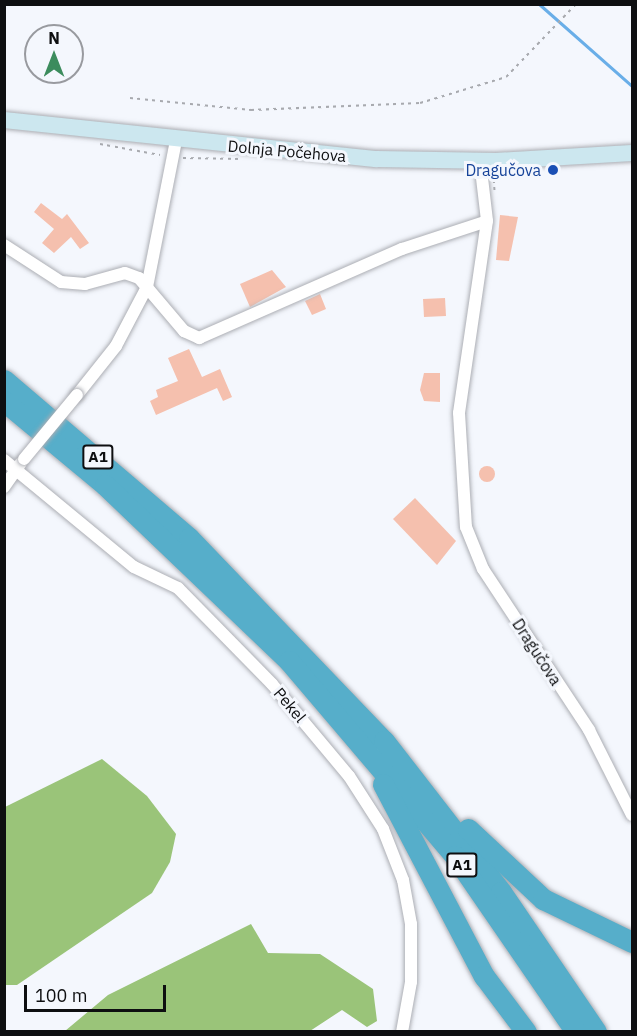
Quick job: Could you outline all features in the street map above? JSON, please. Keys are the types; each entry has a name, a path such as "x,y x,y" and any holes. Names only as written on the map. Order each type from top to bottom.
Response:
{"highway":[{"name":"A1","path":"4,380 189,538 384,741 586,1026"},
{"name":"A1","path":"4,401 233,603 333,710 455,856 586,1026"},
{"path":"333,710 340,729 408,826 484,976 526,1032"},
{"path":"384,741 401,750 475,837 543,898 633,942"}],"main road":[{"name":"Dolnja Počehova","path":"4,120 353,158 480,161 571,159 633,153"}],"street":[{"path":"4,487 116,346 147,287 176,140"},
{"name":"Dragučova","path":"480,161 487,221 460,388 466,527 483,569 589,730 633,815"},
{"path":"4,245 61,282 85,284 125,273 147,287 184,331 209,336 402,249 487,221"},
{"name":"Pekel","path":"4,460 134,567 178,588 272,684 349,776 383,829 403,880 411,924 411,982 402,1032"}],"path":[{"path":"130,98 251,111 420,103 506,77 576,4"}],"green space":[{"path":"102,759 147,796 176,834 170,862 152,893 17,985 5,985 5,807"},
{"path":"251,924 268,953 320,954 373,989 377,1021 367,1027 342,1010 310,1031 65,1031 108,995"}],"building":[{"path":"41,203 62,219 67,214 89,243 80,249 71,237 54,253 42,243 54,229 34,212"},
{"path":"500,215 518,217 509,261 496,260"},
{"path":"272,270 286,287 250,307 240,284"},
{"path":"320,294 326,309 312,315 305,301"},
{"path":"445,298 446,316 424,317 423,299"},
{"path":"189,349 202,377 220,369 232,397 223,401 217,388 156,415 150,401 158,397 156,390 178,381 168,358"},
{"path":"424,373 440,373 440,402 424,401 420,390"},
{"path":"484,466 490,466 495,474 493,480 484,482 479,477 479,471"},
{"path":"415,498 456,541 437,565 393,519"}],"waterway":[{"path":"539,4 632,86"}],"place":[{"name":"Dragučova","path":"553,170"}]}
